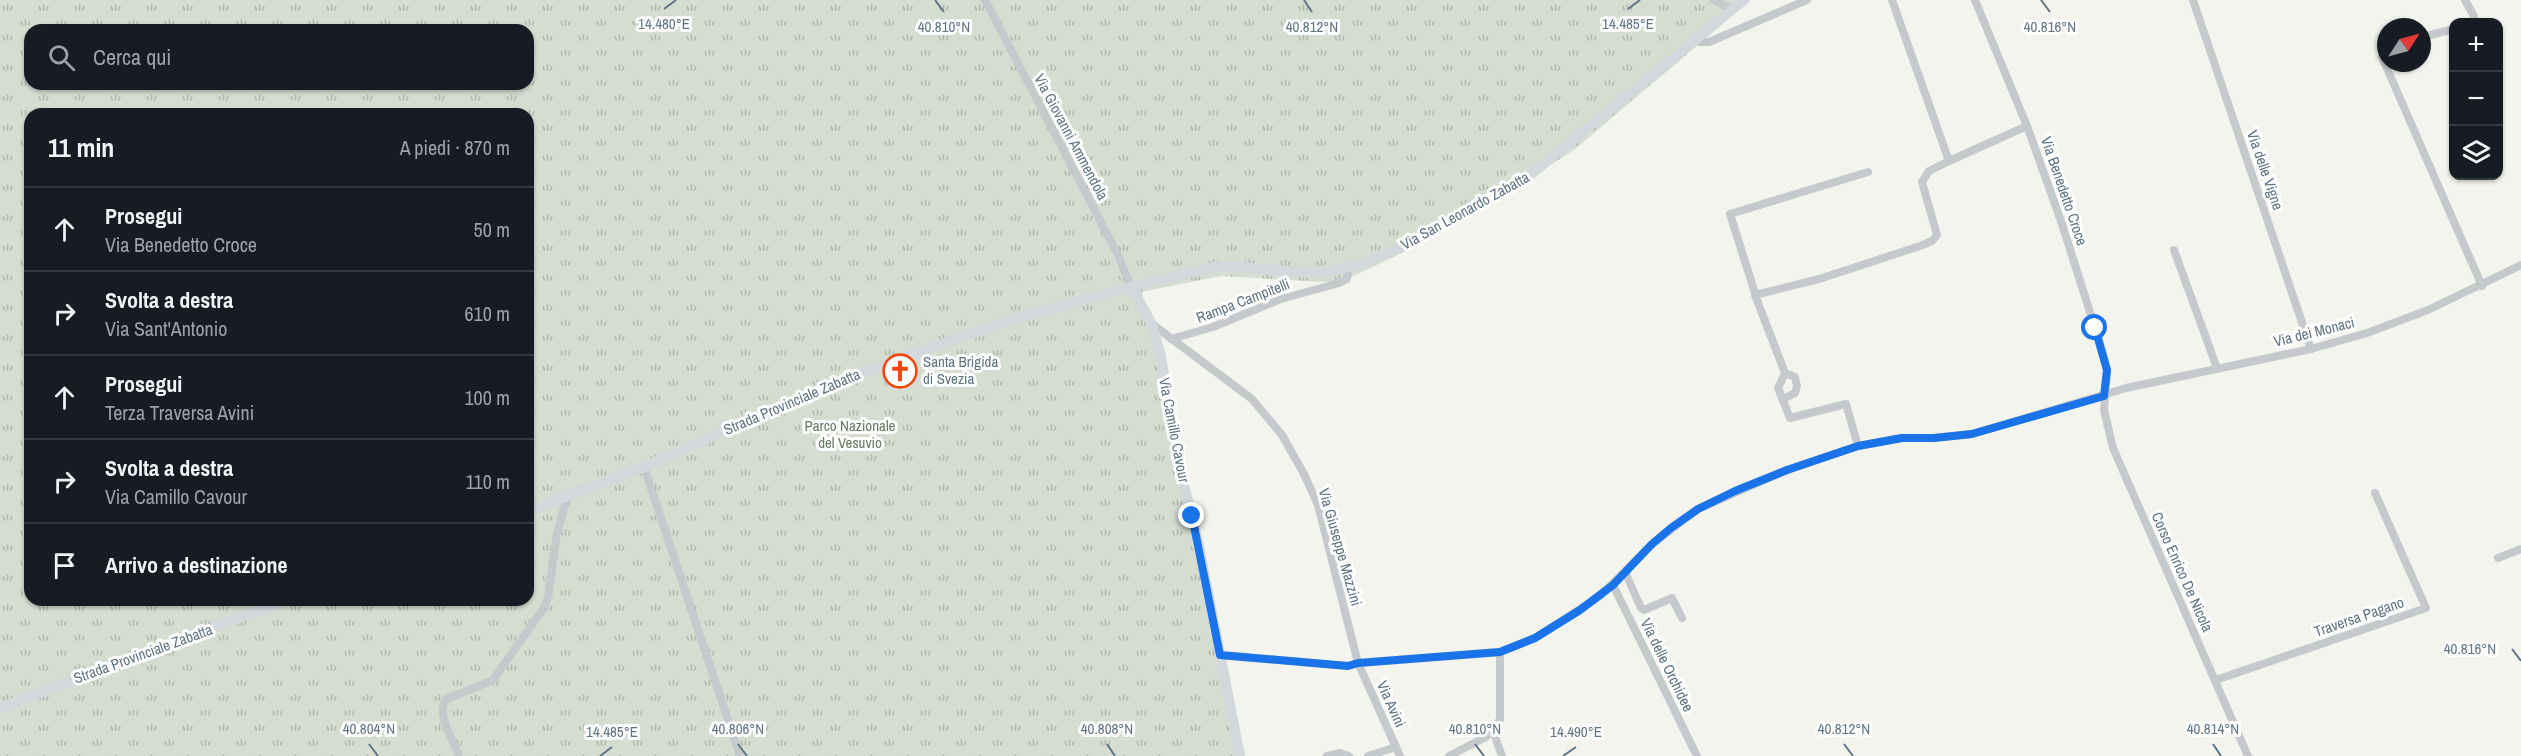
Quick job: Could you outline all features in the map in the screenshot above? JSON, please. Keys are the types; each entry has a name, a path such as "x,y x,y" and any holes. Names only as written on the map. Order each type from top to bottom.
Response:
{"street":[{"name":"Via Giovanni Ammendola","path":"986,0 1118,255 1131,287"},
{"path":"1714,0 1732,9"},
{"name":"Via San Leonardo Zabatta","path":"1131,287 1214,267 1307,273 1349,268 1399,248 1533,173 1744,0"},
{"path":"1696,39 1700,42 1709,42 1807,0"},
{"path":"1892,0 1949,161"},
{"name":"Via Benedetto Croce","path":"1975,0 2027,126 2061,221 2103,353 2107,370 2104,396"},
{"name":"Via delle Vigne","path":"2193,0 2311,349"},
{"path":"2465,0 2474,18"},
{"path":"2431,35 2449,30"},
{"path":"2389,72 2482,286"},
{"path":"1858,446 1846,404 1790,417 1778,388 1785,373 1755,295 1819,279 1934,240 1937,230 1922,182 1929,171 2027,126"},
{"path":"1755,293 1730,214 1868,172"},
{"path":"2174,250 2217,368"},
{"name":"Via dei Monaci","path":"1220,655 1348,666 1358,663 1500,652 1535,638 1590,603 1613,585 1652,544 1698,509 1787,470 1858,446 1902,438 1934,438 1972,434 2126,388 2311,349 2367,333 2428,310 2482,286 2521,265"},
{"name":"Rampa Campitelli","path":"1171,339 1212,327 1281,298 1339,283 1347,279 1349,268"},
{"name":"Via Camillo Cavour","path":"1131,287 1152,324 1161,356 1175,448 1198,541 1240,756"},
{"name":"Strada Provinciale Zabatta","path":"534,509 644,467 839,380 1017,318 1131,287"},
{"name":"Via Giuseppe Mazzini","path":"1152,324 1252,399 1282,435 1318,505 1358,663"},
{"path":"1783,399 1795,393 1797,386 1795,377 1785,373"},
{"name":"Corso Enrico De Nicola","path":"2104,396 2107,429 2113,448 2248,756"},
{"path":"644,467 740,756"},
{"name":"Traversa Pagano","path":"2216,680 2426,608 2375,492"},
{"path":"459,756 442,712 443,703 447,699 493,680 544,608 548,597 557,533 567,497"},
{"path":"2498,558 2521,549"},
{"path":"1625,572 1641,608 1644,610 1672,598 1682,618"},
{"name":"Via delle Orchidee","path":"1613,585 1697,756"},
{"name":"Strada Provinciale Zabatta","path":"0,708 270,606"},
{"path":"1449,756 1493,731 1501,713 1500,652"},
{"name":"Via Avini","path":"1358,663 1400,756"},
{"path":"1493,731 1502,756"},
{"path":"1368,756 1396,747"},
{"path":"1327,756 1340,753 1349,756"}],"green space":[{"name":"Parco Nazionale del Vesuvio","path":"0,0 1751,0 1574,150 1488,205 1406,251 1339,283 1221,276 1141,292 1163,347 1171,405 1210,580 1242,756 0,756"}],"place":[{"name":"Santa Brigida di Svezia","path":"900,371"}],"route":[{"path":"1192,516 1220,655 1348,666 1358,663 1500,652 1535,638 1580,610 1613,585 1652,544 1671,528 1698,509 1735,491 1787,470 1858,446 1902,438 1934,438 1972,434 2104,396 2107,370 2095,328"}]}
